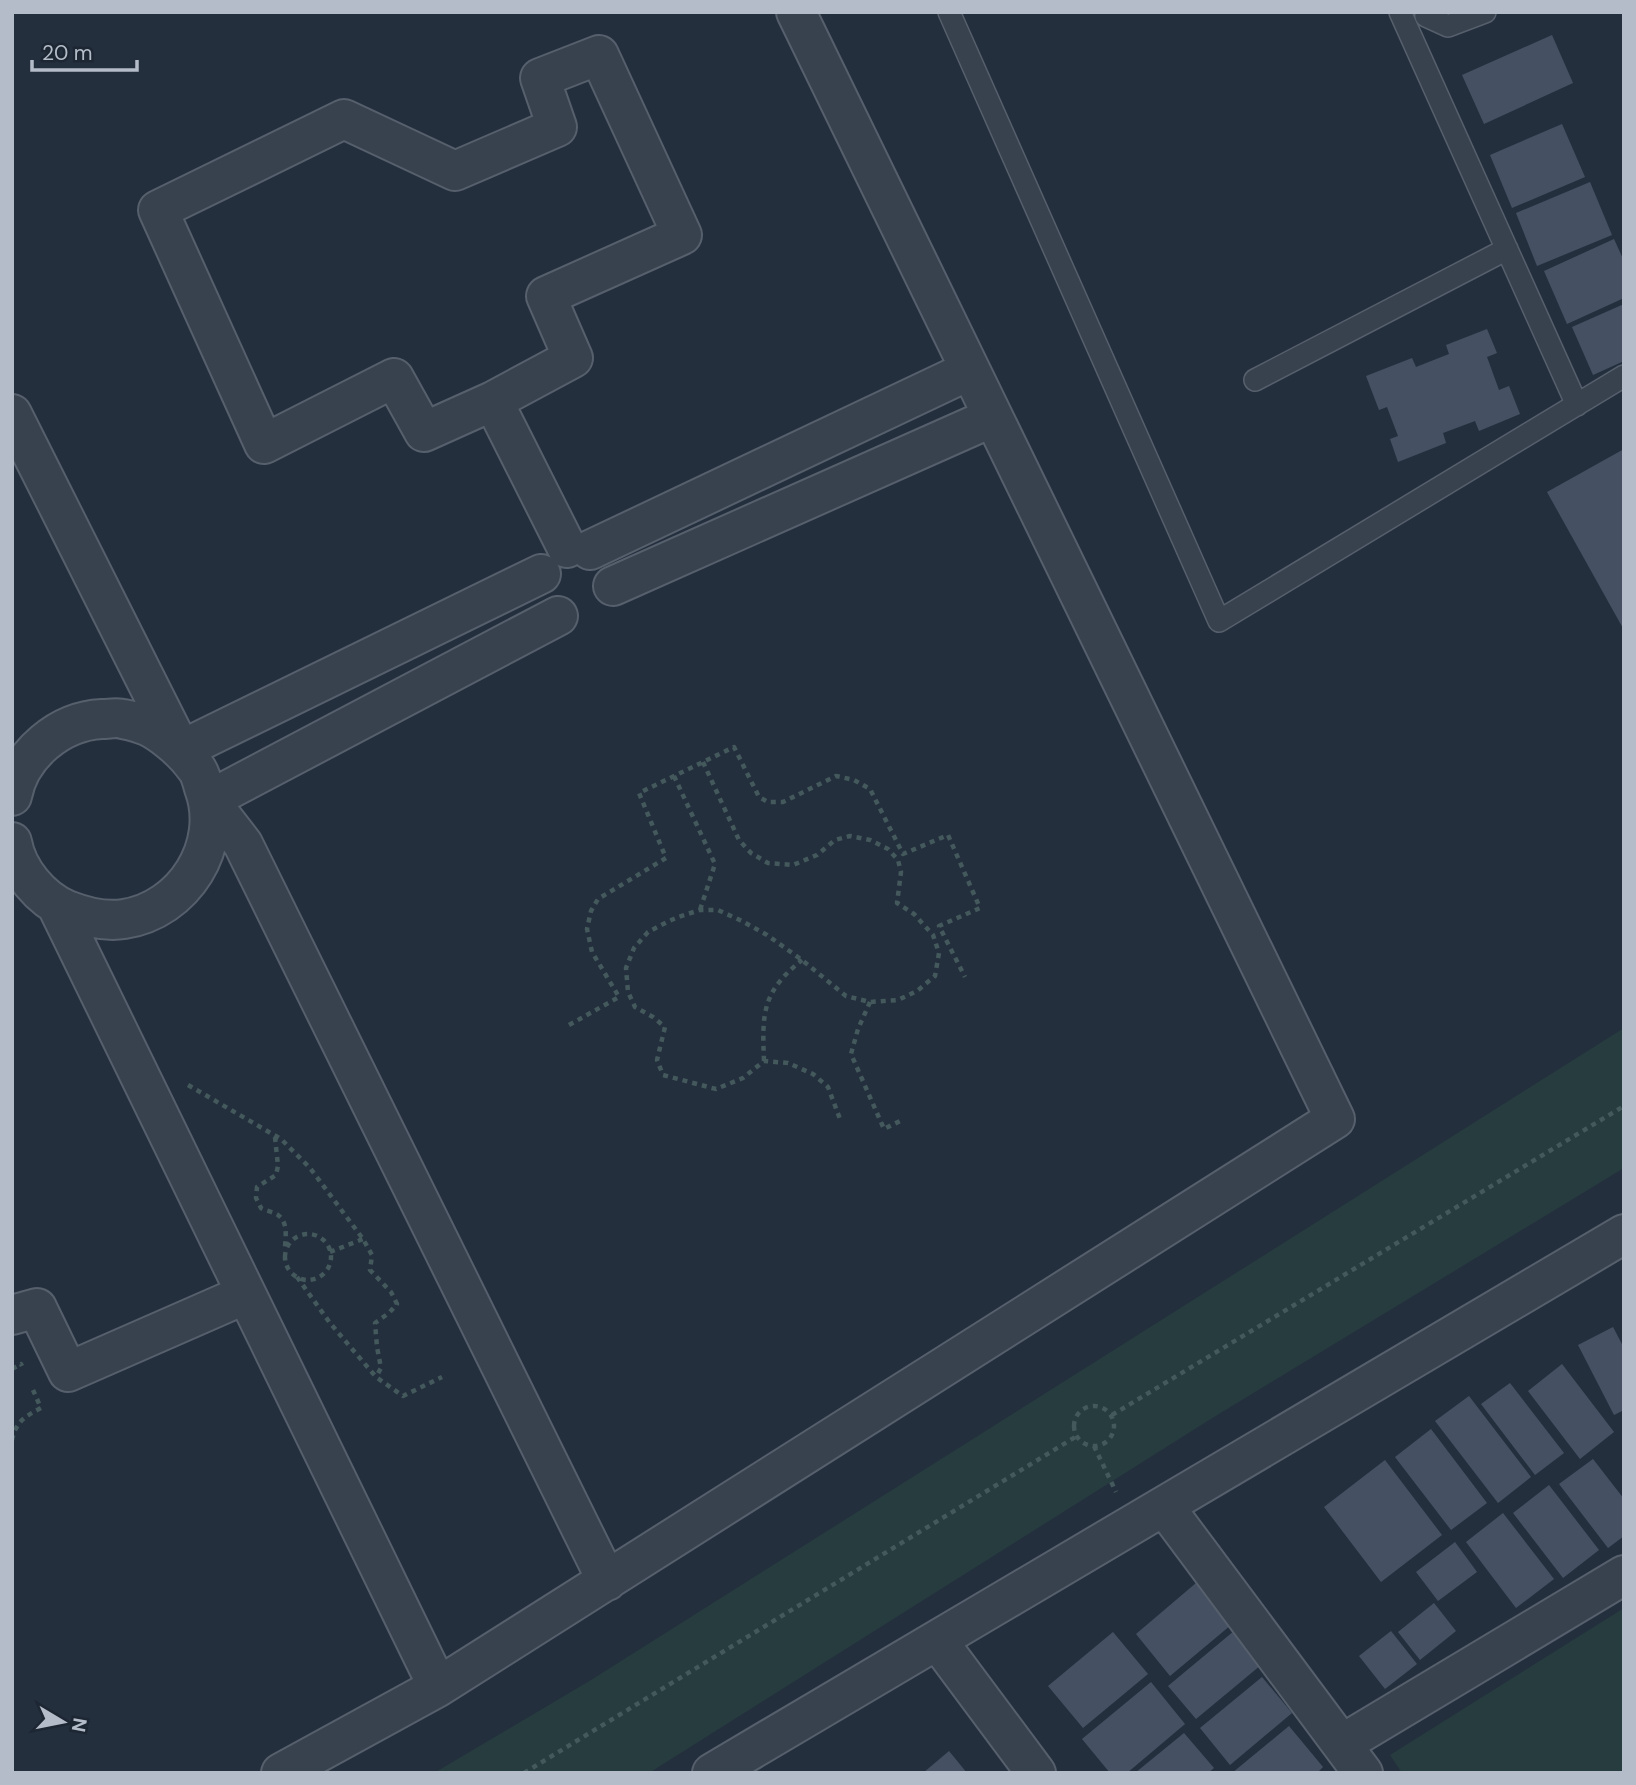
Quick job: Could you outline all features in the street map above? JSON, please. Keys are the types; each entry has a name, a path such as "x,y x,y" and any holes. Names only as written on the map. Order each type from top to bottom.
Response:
{"street":[{"path":"281,1773 438,1687 1335,1119 796,12"},
{"path":"599,55 681,235 546,296 573,358 493,401 424,432 394,378 264,444 158,210 344,119 456,171 557,127 540,78 599,55"},
{"path":"181,750 566,557 970,370"},
{"path":"493,401 566,557"},
{"path":"12,414 181,750"},
{"path":"612,586 993,416"},
{"path":"599,556 607,565 611,575 610,598 604,608 594,616 570,621 549,609 542,598 539,586 566,557 599,556"},
{"path":"209,800 558,616"},
{"path":"12,796 15,783 32,753 59,731 89,720 121,718 152,726 181,750 198,769 209,800 243,844 607,1581"},
{"path":"23,871 89,918 124,919 157,909 182,889 201,863 209,832 209,800"},
{"path":"23,871 246,1294 438,1687"},
{"path":"712,1773 1624,1234"},
{"path":"12,1315 37,1308 68,1372 246,1294"},
{"path":"1164,1506 1352,1758 1624,1575"},
{"path":"937,1640 1036,1773"}],"lane":[{"path":"949,12 1219,621 1624,376"},
{"path":"1485,12 1448,26 1426,14 1403,19 1577,405"},
{"path":"1255,380 1507,250"}],"path":[{"path":"569,1025 619,997 592,952 587,929 590,911 598,899 666,858 639,793 734,747 759,797 768,802 783,802 836,776 854,780 870,789 903,854 948,835 980,908 939,926 965,977"},
{"path":"703,762 739,840 751,853 768,863 793,865 817,855 835,840 850,835 870,840 888,849 898,860 901,872 897,902 915,915 933,935 939,953 935,976 918,991 898,1000 870,1002 846,996 767,935 742,920 718,911 700,911 678,917 648,932 634,948 626,968 628,992 635,1007 665,1027 657,1060 663,1075 716,1089 743,1078 764,1062 788,1063 813,1074 828,1087 840,1119"},
{"path":"674,776 715,864 700,911"},
{"path":"764,1062 765,1018 769,998 776,984 802,960"},
{"path":"870,1002 850,1054 884,1129 902,1120"},
{"path":"182,1073 188,1086 281,1139 310,1168 363,1239 372,1255 370,1270 391,1292 397,1304 375,1323 381,1368 376,1377"},
{"path":"1112,1415 1624,1106"},
{"path":"275,1136 278,1166 276,1175 257,1187 256,1198 261,1208 278,1215 284,1222 285,1259 288,1266 330,1323 376,1377 403,1396 442,1377"},
{"path":"286,1252 293,1239 299,1235 315,1235 327,1244 331,1259 324,1273 311,1279 297,1277"},
{"path":"330,1251 363,1239"},
{"path":"12,1369 21,1364 26,1375"},
{"path":"12,1440 24,1417 41,1408 31,1386"},
{"path":"1096,1405 1112,1415 1112,1435 1103,1444 1083,1443 1077,1436 1075,1419 1083,1409 1096,1405"},
{"path":"524,1773 1077,1436"},
{"path":"1094,1445 1131,1525"}],"green space":[{"path":"1624,1028 1624,1168 1214,1417 649,1773 434,1773 591,1680"},
{"path":"1624,1608 1624,1773 1402,1773 1390,1755"}],"building":[{"path":"1552,35 1573,83 1484,124 1462,75"},
{"path":"1562,124 1585,177 1512,208 1490,155"},
{"path":"1590,182 1612,235 1537,266 1516,213"},
{"path":"1614,239 1624,261 1624,298 1567,324 1544,271"},
{"path":"1624,304 1624,361 1593,375 1572,327"},
{"path":"1487,329 1497,353 1487,357 1499,390 1509,386 1520,414 1479,431 1475,421 1443,433 1446,443 1398,462 1390,439 1398,436 1387,407 1379,410 1366,376 1412,358 1416,367 1449,354 1446,345"},
{"path":"1624,449 1624,630 1547,492"},
{"path":"1613,1327 1624,1348 1624,1410 1614,1415 1578,1345"},
{"path":"1562,1364 1614,1432 1580,1459 1528,1391"},
{"path":"1510,1383 1564,1453 1535,1475 1481,1404"},
{"path":"1469,1396 1531,1477 1498,1503 1435,1421"},
{"path":"1431,1429 1487,1503 1451,1530 1395,1457"},
{"path":"1593,1459 1624,1499 1624,1536 1608,1548 1559,1484"},
{"path":"1385,1460 1442,1535 1381,1582 1324,1507"},
{"path":"1549,1485 1599,1550 1563,1578 1513,1513"},
{"path":"1503,1513 1554,1579 1516,1608 1466,1542"},
{"path":"1455,1542 1477,1572 1438,1601 1416,1572"},
{"path":"1196,1583 1231,1625 1170,1676 1136,1634"},
{"path":"1434,1603 1456,1631 1420,1660 1398,1632"},
{"path":"1234,1631 1261,1665 1196,1719 1168,1686"},
{"path":"1391,1631 1417,1664 1385,1689 1359,1656"},
{"path":"1113,1632 1148,1674 1083,1728 1048,1686"},
{"path":"1262,1677 1292,1713 1230,1765 1200,1728"},
{"path":"1151,1682 1185,1724 1127,1773 1110,1773 1082,1739"},
{"path":"1289,1726 1323,1767 1317,1773 1232,1773"},
{"path":"1184,1733 1214,1768 1208,1773 1135,1773"},
{"path":"949,1751 967,1773 923,1773"}]}
